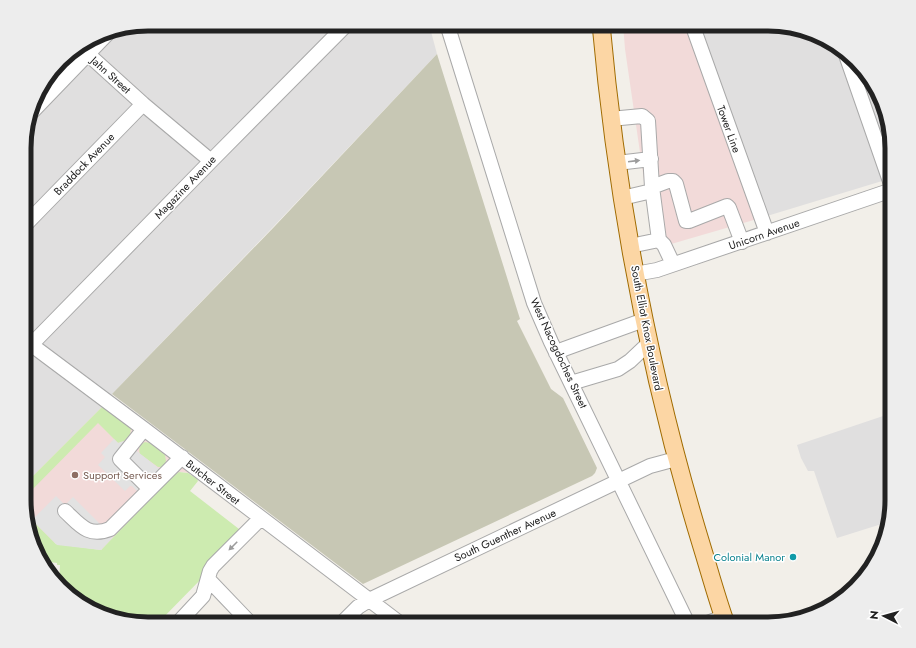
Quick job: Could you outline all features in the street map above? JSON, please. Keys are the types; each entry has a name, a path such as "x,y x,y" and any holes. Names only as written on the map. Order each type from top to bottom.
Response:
{"main road":[{"name":"South Elliot Knox Boulevard","path":"604,31 610,119 630,246 644,320 676,459 724,617"}],"street":[{"name":"Magazine Avenue","path":"31,342 340,31"},
{"name":"West Nacogdoches Street","path":"449,31 526,278 540,316 556,353 685,617"},
{"name":"Tower Line","path":"695,31 767,233"},
{"name":"Jahn Street","path":"84,50 143,104 211,161"},
{"path":"41,101 83,51"},
{"path":"849,63 885,169"},
{"name":"Braddock Avenue","path":"31,219 143,104"},
{"path":"610,119 642,116 648,121 652,189 659,240 664,245 672,264"},
{"path":"617,164 651,159"},
{"path":"622,198 652,189 668,181 673,181 676,184 686,221 728,206 742,242"},
{"name":"Unicorn Avenue","path":"635,274 657,270 742,242 885,191"},
{"path":"630,246 659,240"},
{"path":"556,353 644,320"},
{"path":"571,383 618,369 630,361 649,343"},
{"name":"Butcher Street","path":"31,349 182,457 392,617"},
{"path":"144,429 120,459 150,489"},
{"path":"65,511 85,530 106,531 113,527 182,457"},
{"name":"South Guenther Avenue","path":"348,617 358,607 369,600 656,464 676,459"},
{"path":"184,617 200,601 213,566 261,518"},
{"path":"208,579 244,617"}],"shaded area":[{"path":"431,31 437,54 112,394 102,407 31,478 32,133 40,103 51,83 60,71 77,55 103,40 133,32"},
{"path":"624,31 701,31 767,216 654,249"},
{"path":"701,31 775,31 791,33 813,40 839,55 851,65 861,77 876,103 881,118 885,141 885,180 767,216"},
{"path":"437,54 520,319 517,321 551,389 563,398 597,468 592,476 363,584 112,394 275,226"},
{"path":"102,407 190,473 181,472 174,475 101,550 53,542 33,521 31,478"},
{"path":"885,415 885,507 883,524 837,538 814,471 808,471 801,458 797,445"},
{"path":"114,439 118,443 124,441 171,478 148,502 132,486 125,491 98,465 105,457 101,453"},
{"path":"56,496 65,505 73,497 113,537 101,550 57,545 33,519"}],"green space":[{"path":"102,407 131,428 130,435 124,441 118,443 98,423 31,491 31,478"},
{"path":"145,442 150,443 165,455 166,461 163,467 158,467 140,454 140,447"},
{"path":"179,472 188,473 197,479 198,481 190,491 239,529 235,539 204,576 164,617 125,615 103,608 77,593 60,577 60,565 49,562 43,552 33,521 56,544 101,550 171,478"}],"place":[{"name":"Support Services","path":"75,475"},
{"name":"Colonial Manor","path":"793,557"}]}
